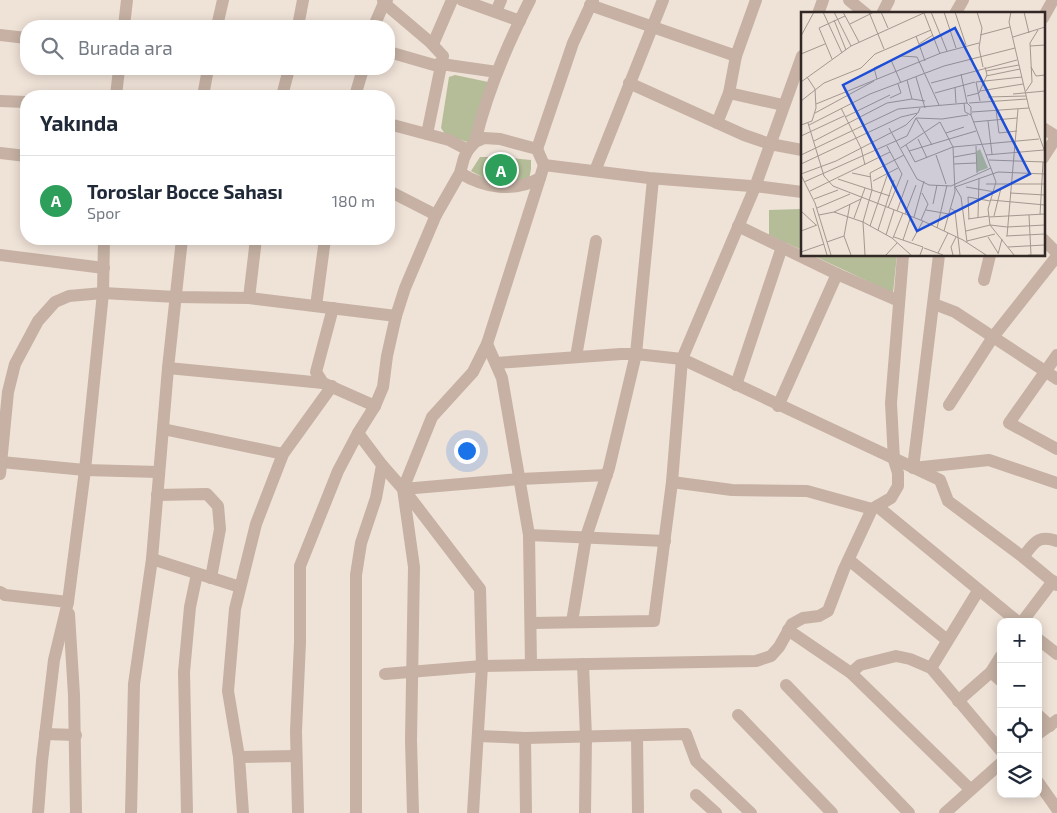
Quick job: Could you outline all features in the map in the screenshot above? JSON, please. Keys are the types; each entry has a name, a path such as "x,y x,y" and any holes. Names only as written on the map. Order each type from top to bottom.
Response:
{"street":[{"path":"125,20 128,0"},
{"path":"218,20 223,0"},
{"path":"299,20 303,0"},
{"path":"433,44 452,0"},
{"path":"462,0 520,21"},
{"path":"496,12 501,0"},
{"path":"298,813 296,731 300,642 300,566 338,471 375,406 383,387 387,356 396,316 405,288 436,215 460,173 464,158 472,146 484,107 510,38 530,0"},
{"path":"594,172 663,0"},
{"path":"717,123 729,93 736,56 756,0"},
{"path":"819,12 823,0"},
{"path":"849,0 864,12"},
{"path":"883,12 889,0"},
{"path":"956,12 963,0"},
{"path":"1044,16 1053,0"},
{"path":"377,20 385,1 433,44 443,56 426,134"},
{"path":"412,813 414,567 403,489 432,417 473,372 487,344 544,165 537,149 573,43 592,2 652,27 736,56"},
{"path":"0,35 20,37"},
{"path":"395,54 434,65 441,64 497,72"},
{"path":"531,623 654,621 672,482 682,359 755,187 801,59"},
{"path":"116,90 118,75"},
{"path":"204,90 207,75"},
{"path":"283,90 287,75"},
{"path":"358,90 361,75"},
{"path":"629,83 717,123 770,144 801,150"},
{"path":"729,93 783,105"},
{"path":"0,101 20,102"},
{"path":"395,126 472,146 484,138 537,149"},
{"path":"1044,129 1057,136 1044,156"},
{"path":"0,153 20,155"},
{"path":"544,165 653,179 801,192"},
{"path":"460,173 472,180 489,185 514,188 528,185 540,178"},
{"path":"572,622 586,537 607,475 636,354 653,179"},
{"path":"395,193 436,215"},
{"path":"738,226 801,256"},
{"path":"949,405 993,337 1057,254 1044,240"},
{"path":"576,357 596,241"},
{"path":"38,813 54,660 68,602 85,470 103,293 104,245"},
{"path":"131,813 134,684 152,559 168,368 181,245"},
{"path":"249,298 255,245"},
{"path":"316,306 324,245"},
{"path":"736,385 782,246"},
{"path":"0,255 104,268"},
{"path":"802,256 837,274 899,301"},
{"path":"385,674 482,666 756,660 771,656 779,647 792,624 803,618 819,616 828,610 874,507 892,498 898,486 898,473 894,460 891,402 903,256"},
{"path":"913,468 939,256"},
{"path":"984,280 990,256"},
{"path":"778,406 837,274"},
{"path":"159,472 1,468 8,392 14,364 38,321 55,302 69,296 103,293 249,298 396,316"},
{"path":"934,304 955,312 1057,379"},
{"path":"328,385 316,372 333,308"},
{"path":"487,344 502,378 529,535 531,665"},
{"path":"496,363 636,354 682,359 778,406 940,480 948,501 1055,583 1025,618"},
{"path":"1057,354 1009,423 1057,449"},
{"path":"168,368 328,385 375,406"},
{"path":"243,813 239,758 228,691 235,609 256,524 283,454 328,385"},
{"path":"163,429 283,454"},
{"path":"358,433 480,589 482,666 474,813"},
{"path":"913,468 989,460 1057,483"},
{"path":"356,813 356,575 361,543 376,498 382,465"},
{"path":"403,489 520,479 607,475"},
{"path":"672,482 732,490 807,491 874,507 1013,618"},
{"path":"157,495 207,494 218,506 220,529 212,578"},
{"path":"529,535 665,541"},
{"path":"1023,557 1035,542 1042,538 1050,538 1057,541"},
{"path":"152,559 240,587"},
{"path":"849,560 947,640"},
{"path":"187,813 184,672 190,607 197,574"},
{"path":"931,668 978,590"},
{"path":"0,592 5,595 68,602"},
{"path":"68,602 76,735 76,813"},
{"path":"788,630 851,673 970,789"},
{"path":"1042,642 1057,654"},
{"path":"851,673 860,665 896,656 910,659 931,668 997,746"},
{"path":"958,702 991,672 997,662"},
{"path":"584,664 586,737 585,813"},
{"path":"991,672 997,677"},
{"path":"786,685 909,813"},
{"path":"738,715 832,813"},
{"path":"1042,731 1053,723"},
{"path":"45,734 76,735"},
{"path":"478,736 525,738 686,734 696,761 751,813"},
{"path":"637,736 638,813"},
{"path":"525,738 526,813"},
{"path":"239,758 296,756"},
{"path":"945,813 959,808 970,789 997,766"},
{"path":"1042,788 1057,809"},
{"path":"696,795 716,813"}],"green space":[{"path":"455,75 493,83 470,143 445,134 441,128 449,77"},
{"path":"480,157 531,160 529,180 492,182 471,171"},
{"path":"801,209 801,250 769,235 769,210"},
{"path":"814,256 897,256 893,293"}],"place":[{"name":"Toroslar Bocce Sahası","path":"501,170"}]}
